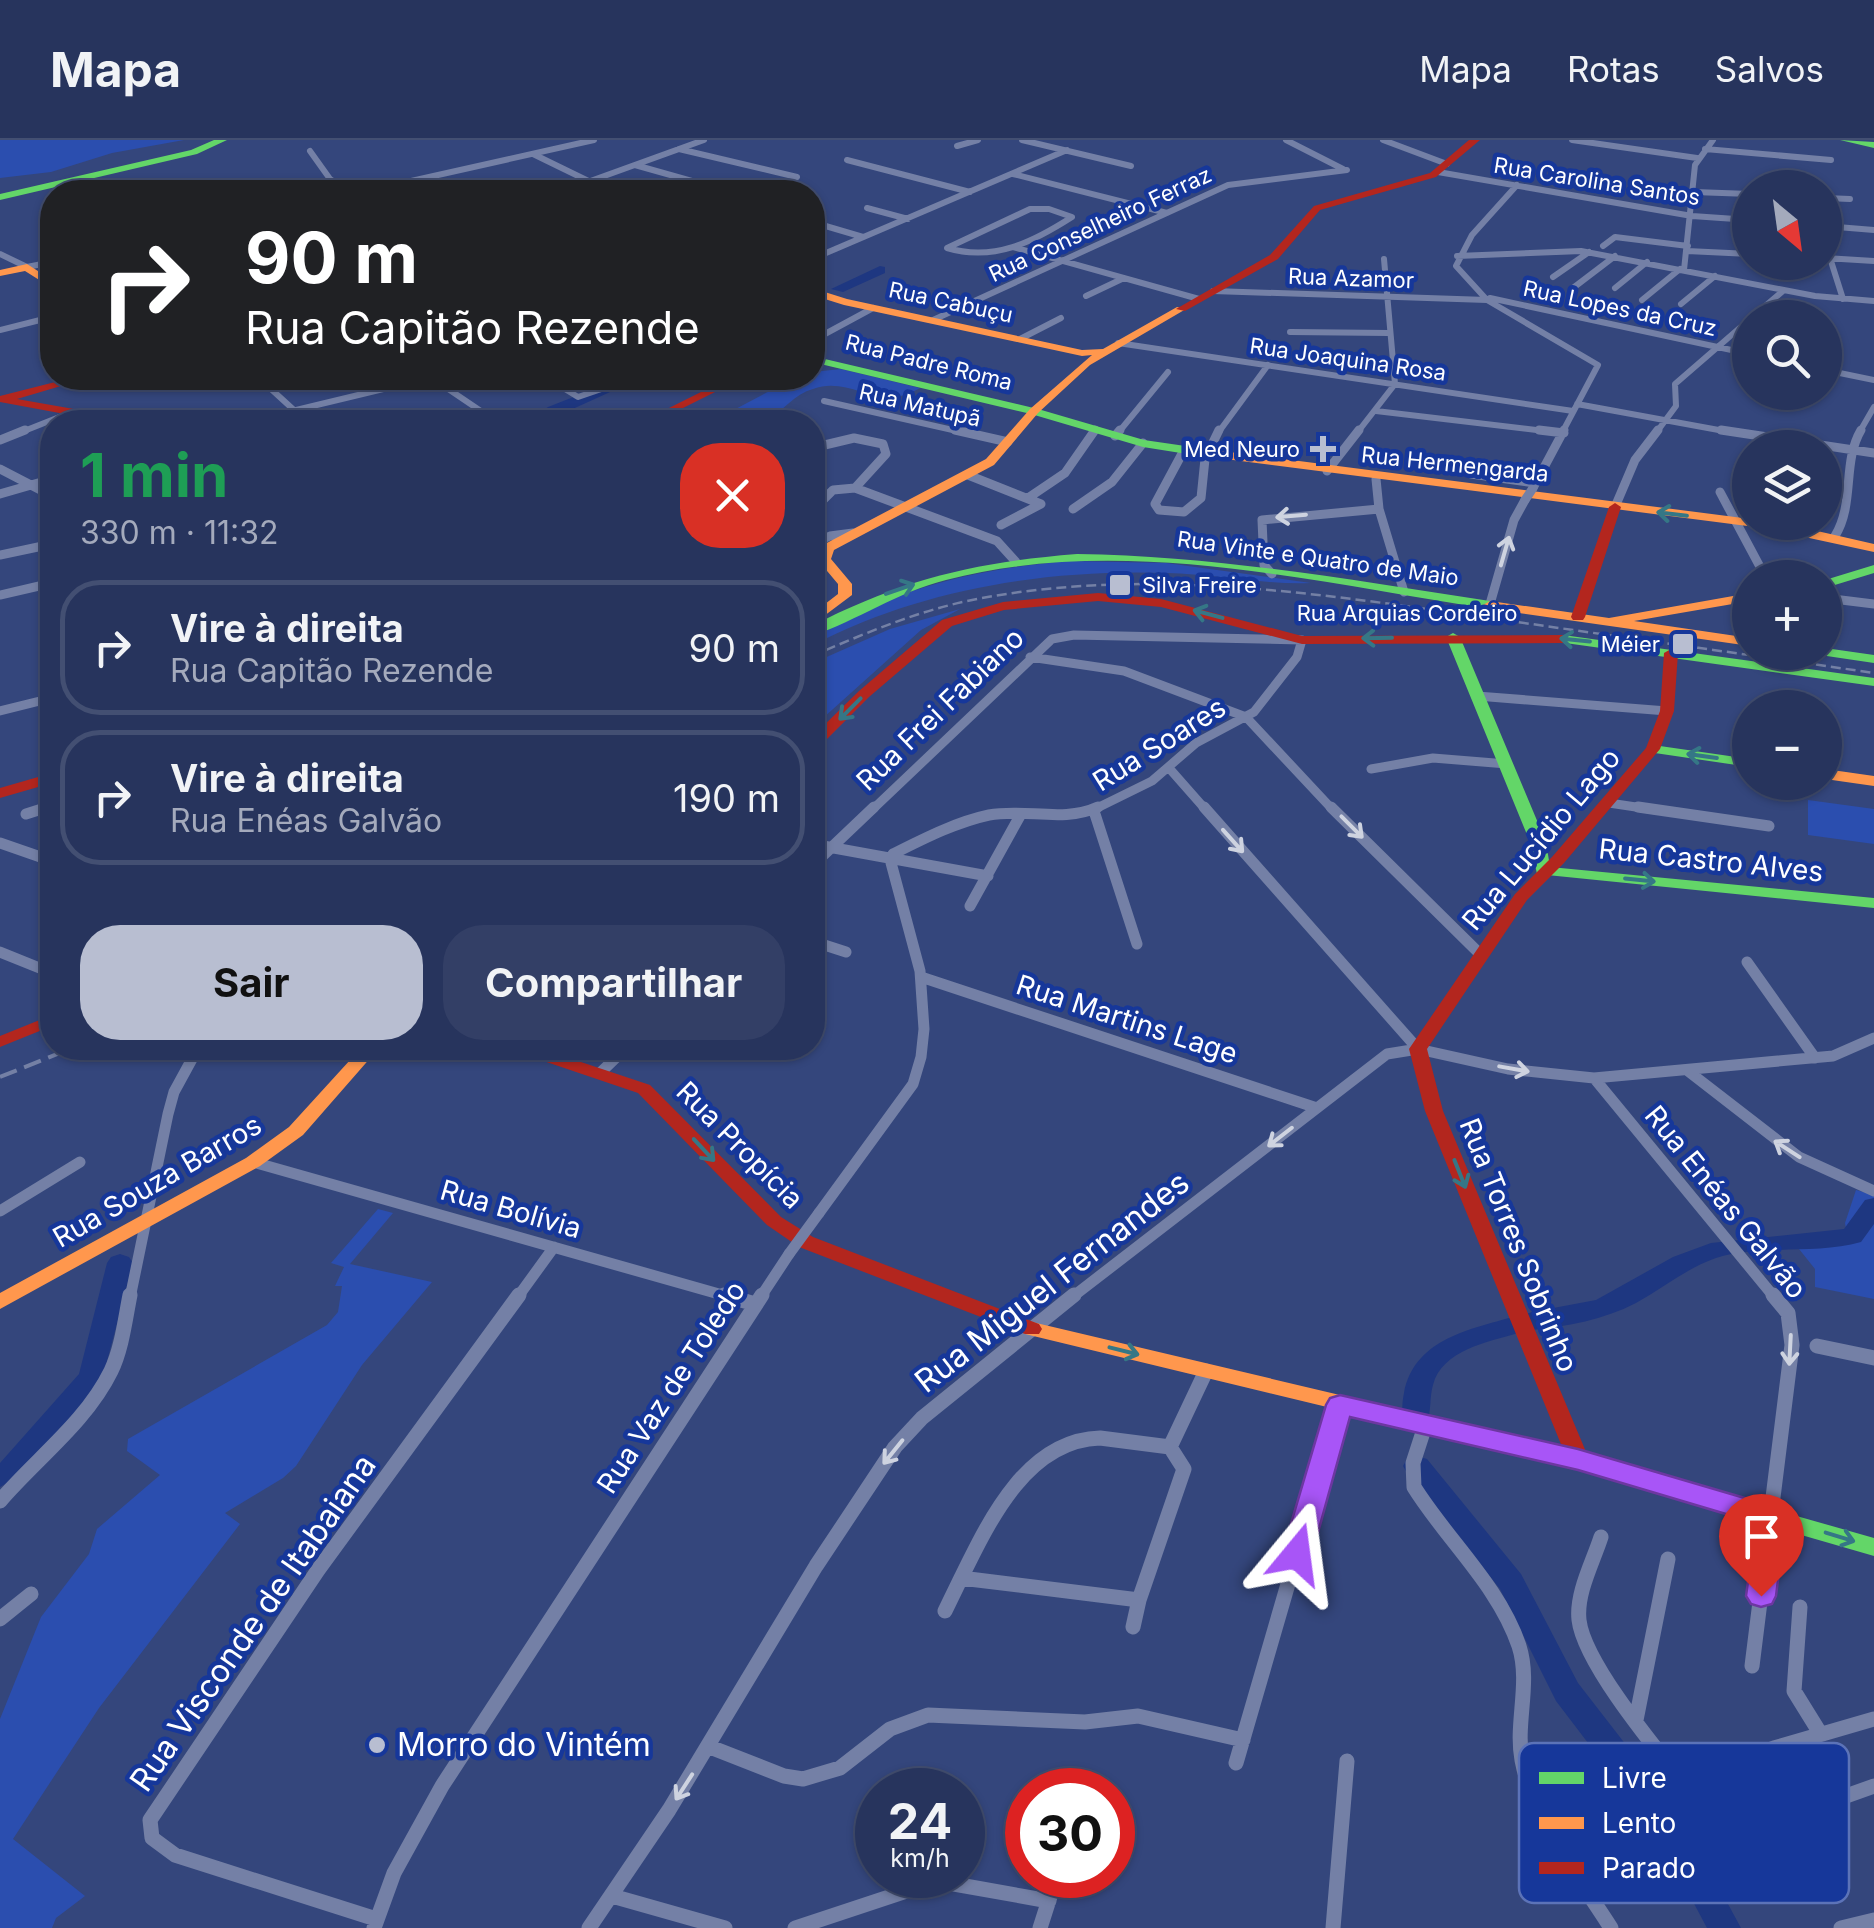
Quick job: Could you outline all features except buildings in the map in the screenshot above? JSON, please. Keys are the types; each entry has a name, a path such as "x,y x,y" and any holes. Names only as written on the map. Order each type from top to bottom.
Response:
{"street":[{"path":"65,180 184,151 212,140"},
{"path":"71,180 194,152 222,140"},
{"path":"416,180 594,140"},
{"path":"669,140 682,148 797,178"},
{"path":"595,180 704,140"},
{"path":"957,146 978,140"},
{"path":"1022,140 1131,166"},
{"name":"Rua Conselheiro Ferraz","path":"933,320 1228,185 1347,170 1286,140"},
{"name":"Rua Carolina Santos","path":"1383,140 1442,168 1692,216 1732,219"},
{"path":"1112,346 1274,257 1317,208 1410,183 1442,168 1475,140"},
{"path":"1572,140 1697,158"},
{"path":"1642,300 1682,270 1688,248 1697,158 1713,140"},
{"path":"1845,140 1874,145"},
{"path":"825,252 1067,150"},
{"path":"1704,150 1832,160"},
{"path":"310,151 334,180"},
{"path":"533,154 586,180"},
{"path":"846,160 970,192"},
{"path":"636,165 688,180"},
{"path":"1012,174 1167,213"},
{"path":"1456,256 1518,185"},
{"path":"0,196 40,186"},
{"path":"0,196 40,187"},
{"path":"1694,192 1732,193"},
{"path":"1842,199 1850,199"},
{"path":"867,208 908,219"},
{"path":"1030,209 1049,209 1072,217 1013,246 980,257 947,247 1030,209"},
{"path":"825,226 863,236"},
{"path":"1842,227 1874,230"},
{"path":"1603,246 1615,237 1732,252"},
{"name":"Rua Azamor","path":"1013,246 1124,278 1206,295 1485,299"},
{"path":"1456,256 1589,252 1784,290 1874,301"},
{"path":"1554,277 1589,252"},
{"path":"0,254 40,276"},
{"path":"1456,256 1459,271 1485,299 1598,362 1564,433 1514,520 1490,604"},
{"path":"1573,288 1615,256"},
{"path":"1326,472 1395,384 1384,259"},
{"path":"1842,259 1874,261"},
{"path":"1615,288 1646,262"},
{"path":"0,273 40,264"},
{"path":"1681,304 1715,276"},
{"path":"1086,296 1124,278"},
{"path":"1836,280 1843,299"},
{"path":"1772,300 1784,290"},
{"name":"Rua Cabuçu","path":"825,294 1084,358 1112,346"},
{"name":"Rua Lopes da Cruz","path":"1485,299 1732,350"},
{"path":"825,334 872,308"},
{"path":"1020,340 1061,318"},
{"path":"0,330 40,320"},
{"path":"1290,332 1389,333"},
{"path":"1578,616 1634,460 1677,402 1675,384 1732,334"},
{"name":"Rua Joaquina Rosa","path":"1112,346 1665,418 1759,438 1874,453"},
{"path":"825,552 852,533 990,462 1084,358"},
{"name":"Rua Padre Roma","path":"825,362 1034,411"},
{"path":"1184,450 1155,504 1159,510 1184,512 1200,500 1207,482 1206,453 1268,365"},
{"path":"1115,436 1168,372"},
{"path":"1842,373 1874,380"},
{"path":"0,399 40,389"},
{"path":"272,390 293,410"},
{"path":"298,410 381,390"},
{"path":"449,390 480,410"},
{"path":"567,390 578,397 598,390"},
{"path":"672,410 712,390"},
{"path":"0,399 61,410"},
{"name":"Rua Matupã","path":"824,401 1008,442"},
{"path":"1842,526 1854,442 1874,407"},
{"name":"Rua Hermengarda","path":"1034,411 1143,444 1376,479 1732,521"},
{"path":"1376,411 1564,433"},
{"path":"0,440 40,424"},
{"path":"1028,498 1065,473 1095,430"},
{"path":"825,445 854,438 884,444 886,454 855,488"},
{"path":"1074,509 1112,482 1143,444"},
{"path":"0,469 40,490"},
{"path":"1471,474 1534,486"},
{"path":"968,475 1041,504 1001,525"},
{"path":"1376,479 1379,509 1404,592"},
{"path":"0,494 40,483"},
{"path":"825,498 833,490 855,488 997,542 1014,560"},
{"path":"1720,492 1732,512"},
{"path":"1272,574 1264,566 1262,520 1379,509"},
{"path":"825,538 852,533"},
{"name":"Rua Hermengarda","path":"1842,538 1873,547"},
{"path":"0,555 40,547"},
{"name":"Rua Vinte e Quatro de Maio","path":"825,626 902,587 1014,560 1132,558 1732,639"},
{"path":"825,559 845,584 846,595 825,610"},
{"path":"1842,579 1874,569"},
{"path":"0,595 40,587"},
{"name":"Rua Arquias Cordeiro","path":"825,733 942,627 1003,606 1085,598 1137,598 1302,640 1545,637 1874,682"},
{"path":"1612,622 1732,599"},
{"path":"1842,600 1874,604"},
{"name":"Rua Frei Fabiano","path":"825,854 1052,639 1074,635 1302,640"},
{"path":"1453,637 1538,842 1543,871"},
{"name":"Rua Soares","path":"890,858 912,844 990,815 1066,816 1094,811 1152,781 1196,742 1246,718 1297,657 1302,640"},
{"name":"Rua Lucídio Lago","path":"1418,1049 1480,954 1543,871 1609,804 1653,749 1667,712 1671,653"},
{"path":"1842,654 1874,659"},
{"path":"1030,657 1124,671 1246,718 1282,759 1480,954"},
{"path":"1477,696 1667,712"},
{"path":"0,711 40,701"},
{"path":"1653,749 1732,760"},
{"path":"1372,769 1433,758 1507,764"},
{"path":"1169,768 1418,1049 1508,1069 1594,1078 1814,1058 1849,1052 1874,1038"},
{"path":"1842,776 1874,781"},
{"path":"0,793 40,781"},
{"path":"1609,804 1770,826"},
{"path":"26,814 40,810"},
{"path":"1094,811 1137,944"},
{"path":"970,906 1021,814"},
{"path":"0,843 40,856"},
{"path":"825,847 988,876"},
{"name":"Rua Vaz de Toledo","path":"375,1924 394,1873 442,1786 755,1304 912,1084 922,1064 921,977 890,858"},
{"name":"Rua Castro Alves","path":"1543,871 1874,903"},
{"path":"825,945 846,952"},
{"path":"0,952 40,969"},
{"path":"1747,962 1814,1058"},
{"name":"Rua Martins Lage","path":"921,977 1317,1108"},
{"path":"0,1042 40,1025"},
{"name":"Rua Miguel Fernandes","path":"589,1928 710,1747 759,1658 895,1447 922,1418 1030,1328 1376,1059 1418,1049"},
{"name":"Rua Torres Sobrinho","path":"1418,1049 1434,1111 1578,1460"},
{"path":"0,1501 37,1458 66,1434 110,1370 174,1092 191,1060"},
{"name":"Rua Souza Barros","path":"0,1302 253,1162 296,1131 359,1060"},
{"name":"Rua Propícia","path":"560,1060 644,1090 774,1221 806,1242 1030,1328 1578,1460 1874,1548"},
{"path":"600,1073 614,1060"},
{"path":"1688,1071 1799,1158 1874,1191"},
{"name":"Rua Enéas Galvão","path":"1594,1078 1788,1314 1792,1346 1752,1666"},
{"path":"0,1211 80,1162"},
{"name":"Rua Bolívia","path":"253,1162 755,1304"},
{"name":"Rua Visconde de Itabaiana","path":"375,1924 175,1856 157,1845 148,1830 156,1808 318,1570 554,1247"},
{"path":"1817,1346 1874,1358"},
{"path":"1170,1447 1206,1371"},
{"path":"1236,1764 1340,1405"},
{"path":"1426,1424 1410,1474 1414,1487 1498,1602 1517,1641 1521,1652 1520,1743"},
{"path":"944,1611 1002,1502 1024,1477 1062,1446 1085,1439 1170,1447"},
{"path":"1133,1627 1138,1600 1184,1469 1170,1447"},
{"path":"1601,1537 1578,1614 1579,1628 1584,1643 1653,1743"},
{"path":"1636,1720 1668,1559"},
{"path":"961,1578 1138,1600"},
{"path":"0,1619 31,1594"},
{"path":"1800,1607 1794,1691 1820,1733"},
{"path":"710,1747 784,1776 803,1778 840,1768 890,1729 928,1715 1085,1722 1138,1716 1243,1740"},
{"path":"1793,1743 1874,1719"},
{"path":"1332,1928 1347,1761"},
{"path":"1849,1795 1874,1786"},
{"path":"796,1928 937,1881 1049,1901"},
{"path":"612,1896 725,1928"},
{"path":"1040,1928 1050,1898"},
{"path":"1596,1903 1611,1928"},
{"path":"1842,1928 1874,1920"}],"shaded area":[{"path":"0,140 184,140 112,153 51,172 0,178"},
{"path":"841,369 920,388 891,397 825,386 825,371"},
{"path":"771,390 811,390 782,410 734,410"},
{"path":"1069,561 1166,563 1311,583 1167,573 1030,579 941,597 825,639 825,631 874,606 936,584 1001,569"},
{"path":"960,609 921,630 825,716 825,658 890,629"},
{"path":"1808,800 1874,809 1874,844 1808,835"},
{"path":"1856,1190 1874,1195 1874,1299 1815,1287 1815,1269 1791,1239 1847,1233 1845,1223"},
{"path":"378,1209 393,1213 350,1264 432,1282 362,1365 296,1466 225,1513 240,1524 99,1708 13,1839 85,1896 56,1918 52,1928 0,1928 0,1719 41,1617 89,1554 97,1529 160,1475 127,1451 128,1439 327,1325 338,1312 342,1286 335,1286 344,1267 331,1263"}],"waterway":[{"path":"838,289 880,270"},
{"path":"553,410 604,390"},
{"path":"1741,1245 1852,1236 1874,1206"},
{"path":"1532,1321 1606,1306 1696,1256 1727,1247"},
{"path":"0,1477 19,1463 92,1377 120,1263"},
{"path":"1416,1417 1422,1377 1441,1353 1509,1327"},
{"path":"1417,1466 1511,1582 1567,1692 1606,1743"},
{"path":"1711,1903 1724,1928"}],"railway":[{"path":"825,651 914,616 977,599 1103,585 1167,584 1357,600 1874,673"},
{"path":"0,1077 42,1060"}],"traffic: fast":[{"path":"73,180 194,152 222,140"},
{"path":"1845,140 1874,145"},
{"path":"0,197 40,188"},
{"path":"825,362 1034,411 1143,443 1206,453"},
{"path":"825,625 877,600 945,576 1010,563 1077,558 1217,564 1490,605"},
{"path":"1842,579 1874,569"},
{"path":"1453,637 1538,842 1543,871"},
{"path":"1563,639 1874,682"},
{"path":"1842,654 1874,659"},
{"path":"1653,749 1732,760"},
{"path":"1543,871 1874,903"},
{"path":"1530,1448 1874,1547"}],"traffic: slow":[{"path":"0,273 27,267 40,276"},
{"path":"825,295 1082,353 1099,351"},
{"path":"825,556 828,548 990,462 1034,411 1086,363 1181,309"},
{"path":"1206,453 1763,524 1874,548"},
{"path":"825,560 845,584 845,595 825,611"},
{"path":"1612,621 1732,600"},
{"path":"1490,605 1732,639"},
{"path":"1842,776 1874,781"},
{"path":"0,1302 253,1162 296,1131 359,1060"},
{"path":"1032,1329 1530,1448"}],"traffic: jam":[{"path":"1181,309 1274,257 1317,208 1433,175 1475,140"},
{"path":"6,398 40,389"},
{"path":"672,410 712,390"},
{"path":"0,399 60,410"},
{"path":"1578,617 1615,507"},
{"path":"825,733 947,623 1003,606 1098,597 1161,603 1302,640 1563,639"},
{"path":"1578,1459 1434,1111 1418,1049 1521,897 1653,749 1667,711 1671,653"},
{"path":"0,793 40,781"},
{"path":"0,1042 40,1025"},
{"path":"558,1060 644,1089 774,1221 806,1242 1032,1329"}],"place":[{"name":"Med Neuro","path":"1323,449"},
{"name":"Silva Freire","path":"1120,585"},
{"name":"Méier","path":"1683,644"},
{"name":"Morro do Vintém","path":"377,1745"}],"route":[{"path":"1297,1554 1340,1405 1578,1460 1772,1517 1761,1596"}]}
